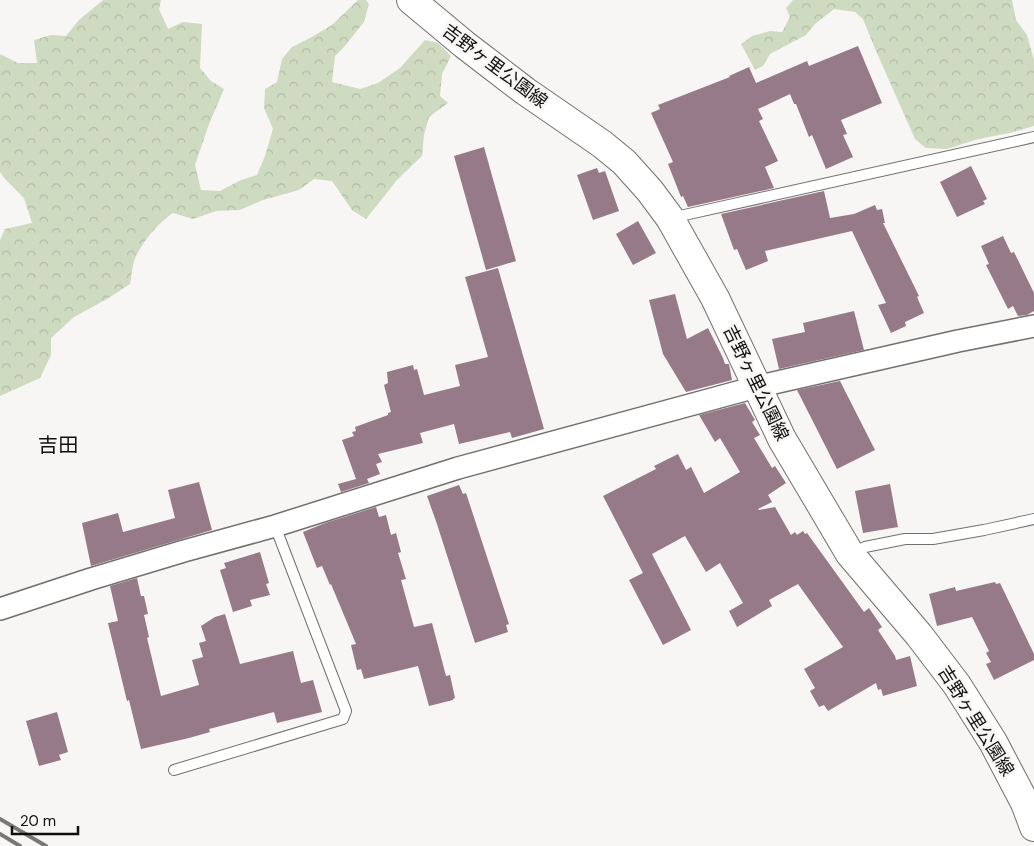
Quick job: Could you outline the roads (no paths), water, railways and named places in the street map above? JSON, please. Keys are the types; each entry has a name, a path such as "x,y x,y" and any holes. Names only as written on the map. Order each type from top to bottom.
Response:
{"main road":[{"name":"吉野ヶ里公園線","path":"411,0 525,91 602,144 624,162 650,191 670,218 714,298 782,439 850,554 919,635 957,685 993,742 1025,803 1034,827"}],"street":[{"path":"0,609 91,579 275,526 458,468 756,387 948,343 1034,326"}],"lane":[{"path":"670,218 1034,137"},
{"path":"850,554 866,547 905,539 933,539 1034,519"},
{"path":"174,770 343,719 346,711 275,526"}],"railway":[{"path":"0,819 46,846"},
{"path":"0,834 20,846"}],"district":[{"name":"吉田","path":"58,445"}]}
